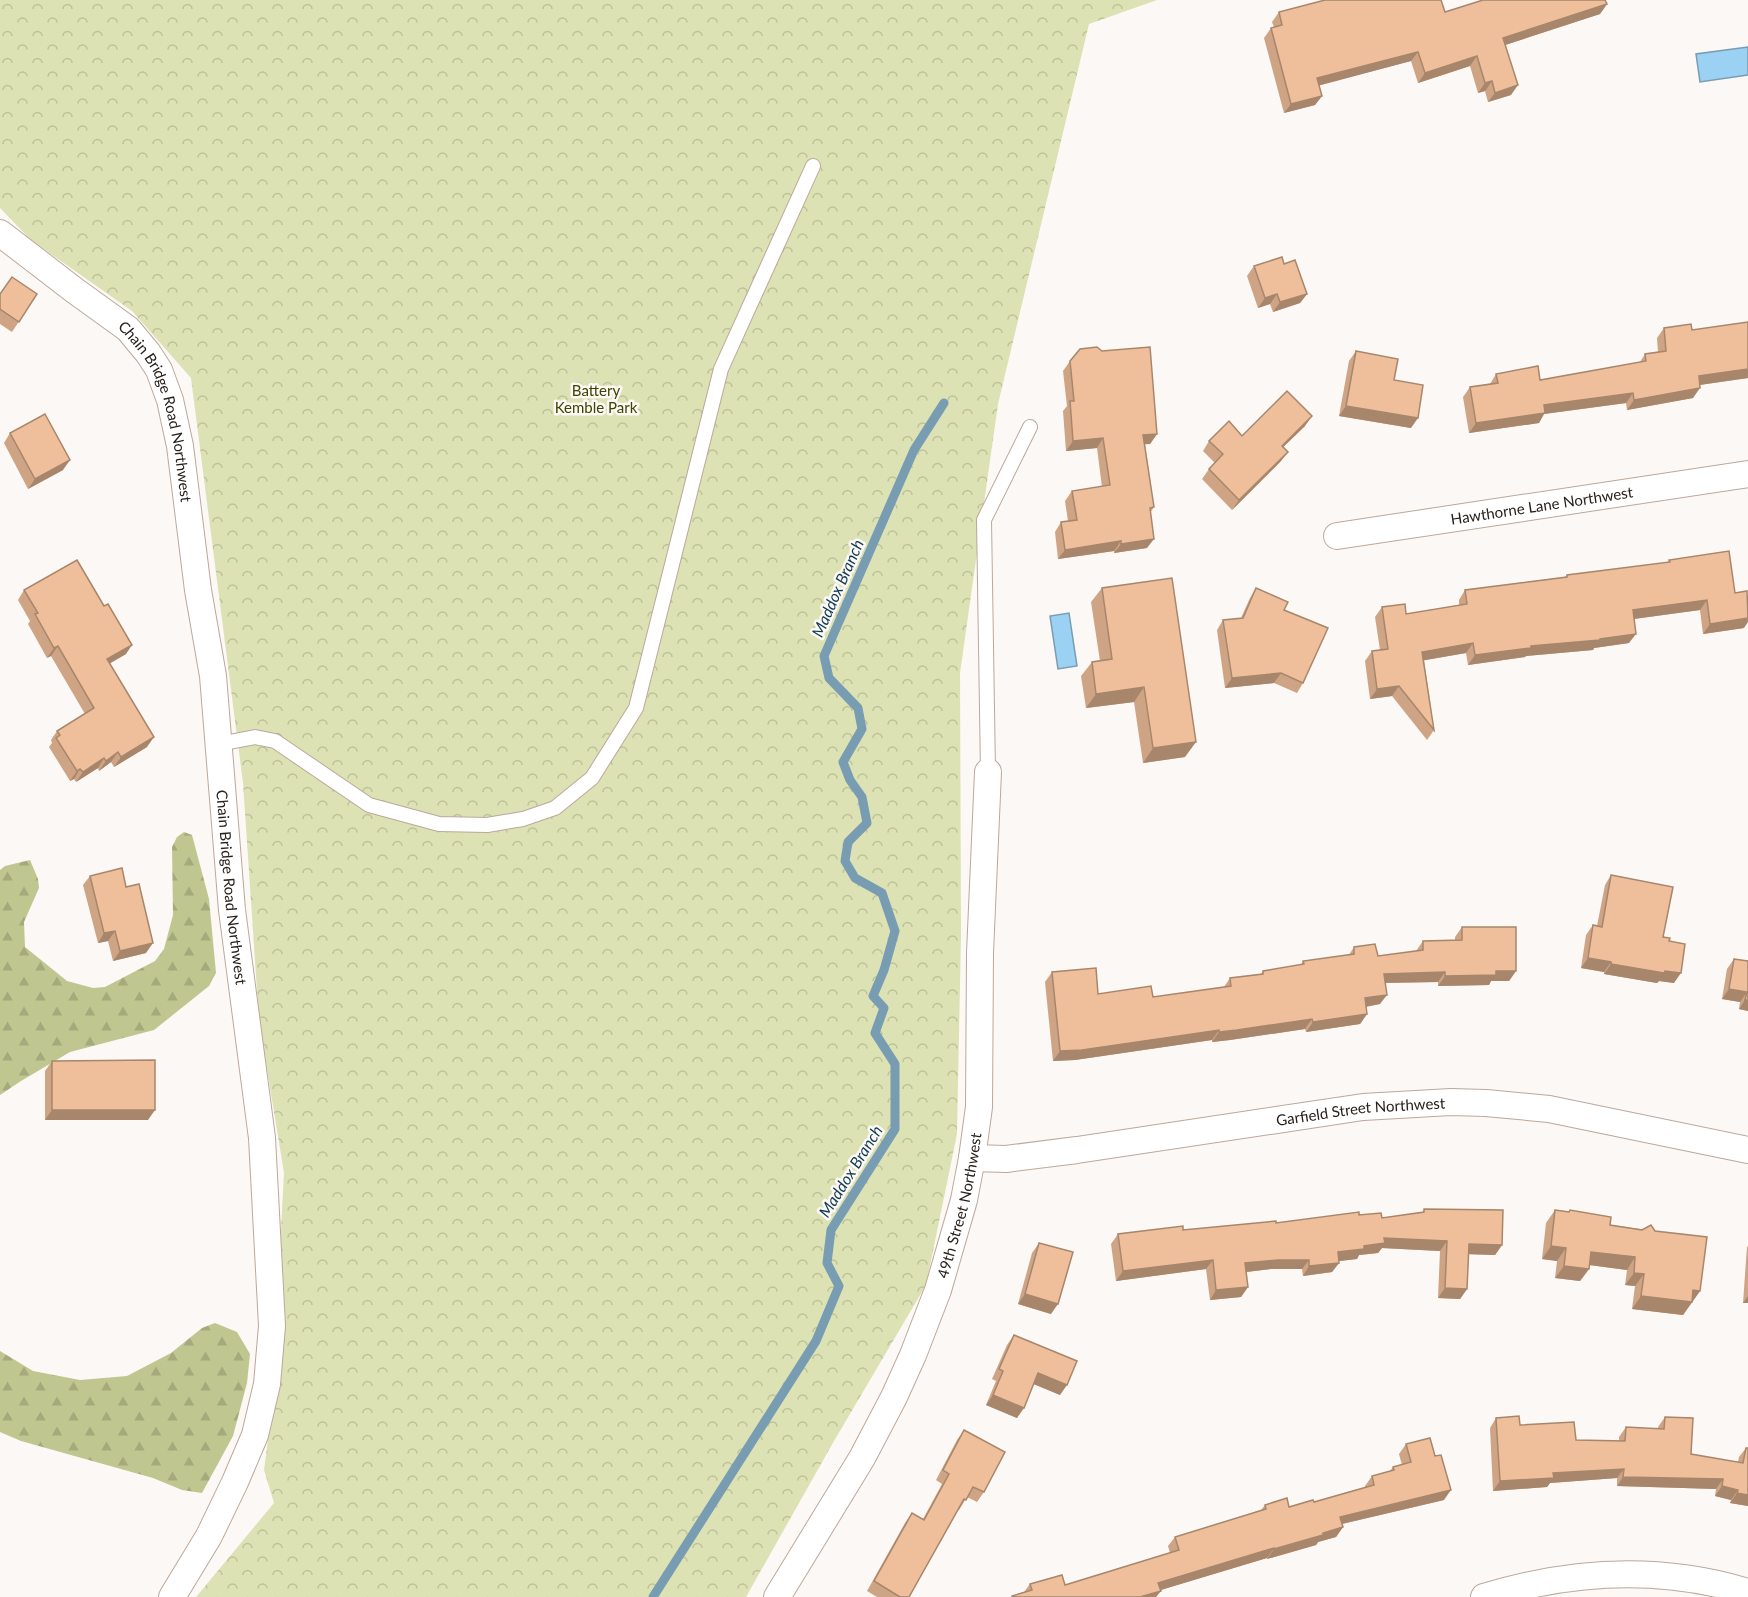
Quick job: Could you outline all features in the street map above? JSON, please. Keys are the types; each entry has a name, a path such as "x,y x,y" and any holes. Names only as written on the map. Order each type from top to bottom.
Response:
{"street":[{"name":"Chain Bridge Road Northwest","path":"0,233 128,329 148,353 163,380 176,423 184,469 193,555 213,676 232,910 263,1146 272,1326 267,1384 255,1435 209,1536 172,1597"},
{"name":"Hawthorne Lane Northwest","path":"1336,536 1748,474"},
{"name":"49th Street Northwest","path":"777,1597 862,1458 904,1376 938,1290 964,1200 979,1107 980,953 988,772"},
{"name":"Garfield Street Northwest","path":"972,1158 1006,1159 1077,1150 1363,1107 1451,1102 1549,1109 1748,1150"},
{"path":"1484,1597 1561,1579 1624,1573 1679,1576 1748,1592"}],"lane":[{"path":"219,744 255,737 275,741 369,805 439,824 487,825 523,819 555,808 592,778 636,708 721,369 813,166"},
{"path":"988,772 984,520 1030,427"}],"green space":[{"name":"Battery Kemble Park","path":"0,0 1157,0 1089,24 998,404 960,673 961,935 957,1134 926,1285 746,1597 196,1597 274,1503 264,1470 271,1418 284,1173 259,1020 243,783 191,378 132,311 31,240 0,208"},
{"path":"184,832 192,835 209,899 216,973 209,986 154,1030 70,1052 0,1095 0,870 5,866 30,860 38,879 39,888 24,922 25,947 67,981 93,988 105,987 155,961 164,949 173,915 172,847 177,837"},
{"path":"215,1323 237,1332 250,1354 247,1383 233,1436 202,1493 182,1490 153,1478 21,1441 0,1432 0,1351 33,1371 80,1380 127,1376 171,1353 202,1328"}],"water":[{"path":"1748,47 1748,75 1700,82 1696,54"},
{"path":"1069,613 1077,666 1058,669 1050,616"}],"building":[{"path":"1325,0 1441,0 1445,12 1483,0 1605,0 1607,4 1503,38 1518,85 1495,93 1492,81 1485,83 1477,56 1425,73 1418,52 1317,78 1322,96 1291,104 1271,28 1282,25 1279,12"},
{"path":"1282,257 1284,264 1295,260 1307,294 1280,302 1277,294 1265,298 1254,266"},
{"path":"12,277 37,294 19,322 0,309 0,294"},
{"path":"1748,322 1748,369 1699,376 1700,388 1634,400 1633,393 1544,405 1545,413 1476,423 1470,387 1498,383 1496,374 1538,366 1540,380 1646,361 1645,354 1666,351 1664,328 1691,324 1692,330"},
{"path":"1097,347 1102,351 1150,347 1157,434 1143,435 1154,507 1150,508 1154,539 1121,544 1121,541 1065,550 1061,522 1077,520 1072,491 1110,485 1103,438 1073,441 1070,401 1074,401 1070,361 1080,349"},
{"path":"1356,351 1398,359 1394,380 1423,385 1418,418 1346,406"},
{"path":"1287,391 1312,416 1282,446 1288,452 1239,500 1209,469 1223,454 1209,441 1229,421 1242,436"},
{"path":"45,414 70,460 35,479 10,433"},
{"path":"1729,551 1735,593 1747,591 1748,618 1710,624 1707,600 1633,610 1636,634 1475,655 1473,643 1422,652 1434,730 1399,686 1377,689 1372,651 1388,649 1382,607 1405,604 1406,614 1467,604 1465,590 1670,562 1669,560"},
{"path":"77,560 104,606 108,604 132,645 107,659 154,737 121,757 118,752 106,761 104,758 83,772 80,769 77,771 56,738 60,735 57,731 94,708 58,646 54,648 35,614 38,613 24,590"},
{"path":"1172,578 1196,742 1153,748 1144,687 1096,694 1092,662 1112,659 1102,588"},
{"path":"1256,588 1288,602 1284,610 1328,628 1303,683 1281,673 1232,678 1223,620 1243,618"},
{"path":"122,868 126,887 139,884 153,943 120,951 115,931 104,933 90,876"},
{"path":"1611,875 1673,887 1663,937 1670,938 1669,941 1685,944 1681,973 1665,971 1664,973 1588,958 1593,925 1602,927"},
{"path":"1462,927 1516,927 1516,971 1496,971 1496,975 1445,976 1445,972 1384,974 1387,995 1365,998 1367,1014 1313,1022 1312,1019 1237,1030 1219,1032 1219,1030 1082,1050 1060,1051 1052,972 1096,968 1098,994 1151,986 1153,997 1231,986 1230,978 1263,974 1263,971 1304,964 1303,961 1354,954 1354,947 1375,944 1378,956 1423,950 1423,941 1462,940"},
{"path":"1734,959 1748,961 1748,1000 1745,1000 1747,992 1729,989"},
{"path":"155,1060 155,1110 52,1110 52,1061"},
{"path":"1424,1209 1503,1210 1502,1245 1469,1244 1467,1289 1445,1288 1447,1241 1384,1238 1385,1243 1364,1246 1364,1249 1338,1252 1339,1263 1309,1266 1309,1260 1278,1260 1245,1263 1248,1287 1216,1290 1213,1260 1123,1271 1118,1234 1183,1226 1183,1230 1276,1221 1276,1223 1359,1212 1359,1215 1381,1213 1382,1218 1424,1212"},
{"path":"1555,1210 1569,1212 1570,1210 1611,1217 1610,1225 1642,1230 1651,1225 1655,1231 1707,1237 1700,1291 1693,1290 1692,1302 1641,1296 1644,1274 1634,1273 1635,1257 1591,1252 1589,1269 1564,1266 1566,1248 1551,1246"},
{"path":"1039,1243 1073,1252 1058,1304 1025,1294"},
{"path":"1014,1335 1077,1361 1067,1385 1038,1373 1024,1408 993,1395 1003,1371 999,1369"},
{"path":"1519,1416 1520,1425 1574,1422 1576,1440 1625,1441 1626,1427 1664,1429 1665,1417 1693,1418 1691,1454 1743,1463 1746,1448 1748,1448 1748,1495 1722,1486 1723,1479 1623,1477 1624,1469 1553,1473 1554,1478 1500,1481 1496,1418"},
{"path":"964,1430 1005,1452 984,1492 973,1487 966,1500 964,1499 909,1597 900,1597 874,1581 912,1513 924,1520 949,1474 943,1470"},
{"path":"1430,1438 1435,1456 1441,1455 1451,1490 1340,1517 1343,1527 1323,1533 1323,1535 1158,1583 1161,1591 1140,1597 1012,1597 1032,1590 1030,1584 1062,1575 1065,1585 1179,1550 1175,1537 1266,1509 1265,1505 1287,1498 1289,1507 1374,1485 1372,1476 1411,1462 1406,1444"}],"waterway":[{"name":"Maddox Branch","path":"653,1597 816,1341 839,1286 827,1263 831,1230 895,1129 895,1064 875,1033 884,1008 873,996 884,970 895,931 882,893 855,878 845,861 848,842 867,823 862,797 850,780 843,762 862,729 858,708 829,678 824,656 914,450 944,403"}]}
